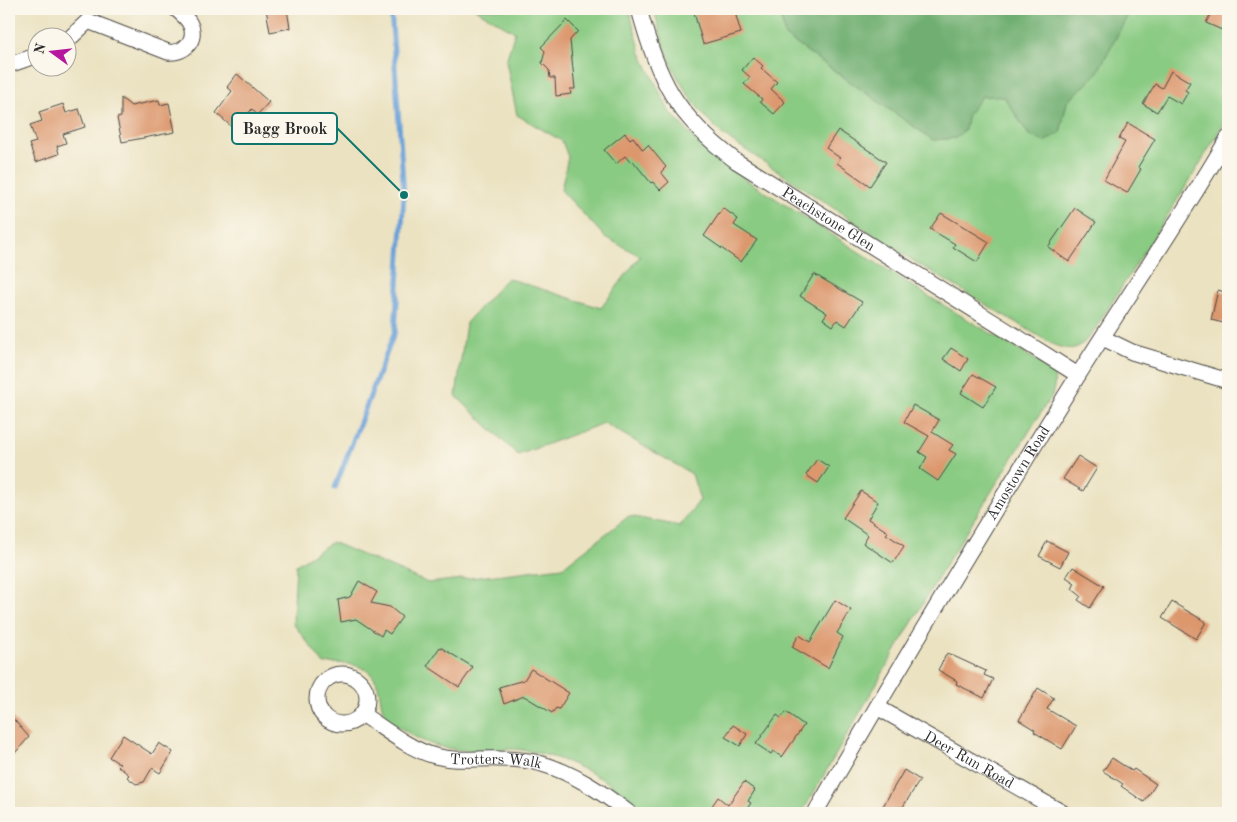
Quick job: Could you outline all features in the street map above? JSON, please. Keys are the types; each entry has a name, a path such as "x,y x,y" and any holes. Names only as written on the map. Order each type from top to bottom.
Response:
{"street":[{"path":"77,28 86,15 168,52 174,52 188,45 192,33 188,21 176,9"},
{"name":"Peachstone Glen","path":"639,9 649,44 665,84 689,118 719,148 736,161 1078,375"},
{"path":"9,65 28,59"},
{"name":"Amostown Road","path":"815,813 1078,375 1228,138"},
{"path":"1103,338 1132,352 1228,381"},
{"name":"Deer Run Road","path":"877,707 1063,813"},
{"name":"Trotters Walk","path":"362,714 403,741 433,756 465,761 520,760 541,763 552,767 582,782 629,813"}],"green space":[{"path":"475,9 629,9 641,53 669,111 701,146 745,179 928,296 1049,368 1053,374 1052,395 941,572 802,813 648,813 603,779 567,762 549,756 513,749 463,750 427,743 388,719 382,707 376,681 371,674 365,669 350,664 324,664 293,623 296,565 332,542 428,583 563,567 629,516 680,526 700,500 692,474 604,423 518,455 456,396 466,323 507,278 601,308 640,256 605,237 561,190 568,157 562,141 517,115 506,61 515,32"},
{"path":"654,9 779,9 785,36 933,140 956,138 965,129 968,114 982,96 1004,97 1029,135 1060,133 1067,102 1096,75 1131,9 1228,9 1228,117 1095,329 1077,347 1060,347 915,262 723,135 706,117 683,87 663,42"},
{"path":"779,9 1131,9 1096,75 1067,102 1060,133 1044,142 1029,135 1004,97 982,96 968,114 965,129 956,138 933,140 785,36"}],"building":[{"path":"266,9 287,9 290,28 270,32"},
{"path":"693,9 734,9 741,33 703,44"},
{"path":"1213,9 1228,9 1228,17 1222,30 1206,23"},
{"path":"567,20 578,31 570,40 575,89 570,89 571,94 556,96 555,78 550,78 549,70 542,63 545,51 541,47"},
{"path":"753,57 763,66 761,68 777,82 771,89 785,102 774,114 760,102 762,99 744,84 750,77 742,70"},
{"path":"1171,71 1190,82 1185,90 1188,92 1181,104 1167,96 1157,112 1143,104 1155,84 1162,88"},
{"path":"237,74 269,102 257,115 252,109 234,129 216,113 232,91 227,87"},
{"path":"121,98 131,106 159,100 160,105 169,103 175,132 122,142 117,118 121,117"},
{"path":"63,104 66,113 79,109 85,127 63,134 66,143 57,146 59,154 36,162 29,144 36,142 30,125 42,121 39,112"},
{"path":"1128,123 1155,139 1138,167 1141,169 1127,193 1104,180 1125,142 1119,139"},
{"path":"838,130 886,162 870,186 837,163 840,158 826,148"},
{"path":"625,133 630,139 633,137 643,150 648,145 666,167 661,172 669,182 660,190 653,182 651,183 633,161 631,163 625,156 616,164 604,150"},
{"path":"723,208 738,219 734,225 757,240 741,262 704,236"},
{"path":"1075,208 1096,222 1069,262 1048,247"},
{"path":"941,213 989,242 977,262 953,247 955,244 930,229"},
{"path":"814,274 862,302 846,326 837,320 833,326 823,319 827,313 800,296"},
{"path":"1218,290 1228,293 1228,324 1211,320"},
{"path":"951,348 968,359 961,371 943,359"},
{"path":"973,374 996,387 983,407 961,393"},
{"path":"913,405 939,420 932,432 953,445 949,450 956,454 938,481 920,469 927,457 919,452 929,436 904,422"},
{"path":"1078,456 1097,468 1083,491 1063,479"},
{"path":"817,459 829,467 818,483 806,475"},
{"path":"861,491 878,502 868,519 888,532 886,534 904,546 893,563 863,543 868,535 843,518"},
{"path":"1047,541 1068,552 1060,567 1039,556"},
{"path":"1073,567 1104,586 1090,608 1078,600 1081,596 1072,589 1075,583 1066,577"},
{"path":"359,581 377,592 371,603 390,607 402,617 390,634 384,630 381,636 356,619 341,622 338,600 350,597"},
{"path":"835,600 851,610 837,633 843,637 828,668 792,647 799,635 810,642"},
{"path":"1172,602 1206,622 1196,639 1162,618"},
{"path":"440,647 473,667 459,687 427,666"},
{"path":"947,653 986,671 984,675 993,679 984,698 956,684 957,681 938,670"},
{"path":"531,669 569,693 559,709 556,708 552,713 524,696 504,704 499,687 524,680"},
{"path":"1038,688 1054,698 1047,709 1076,726 1062,749 1034,732 1035,730 1019,720"},
{"path":"786,712 804,725 782,757 773,751 771,754 756,744 777,715 781,718"},
{"path":"9,714 29,737 9,760"},
{"path":"733,725 747,734 740,746 725,737"},
{"path":"123,735 152,754 159,743 173,752 160,773 152,768 144,782 136,784 127,777 129,775 118,766 120,764 109,757"},
{"path":"1112,758 1132,771 1134,769 1156,784 1144,802 1121,786 1123,784 1103,771"},
{"path":"904,770 920,780 899,813 879,813"},
{"path":"744,782 755,790 748,801 751,803 744,813 707,813 718,797 728,805"}],"waterway":[{"path":"335,488 395,331 404,195 391,9"}],"place":[{"name":"Bagg Brook","path":"404,195"}]}
